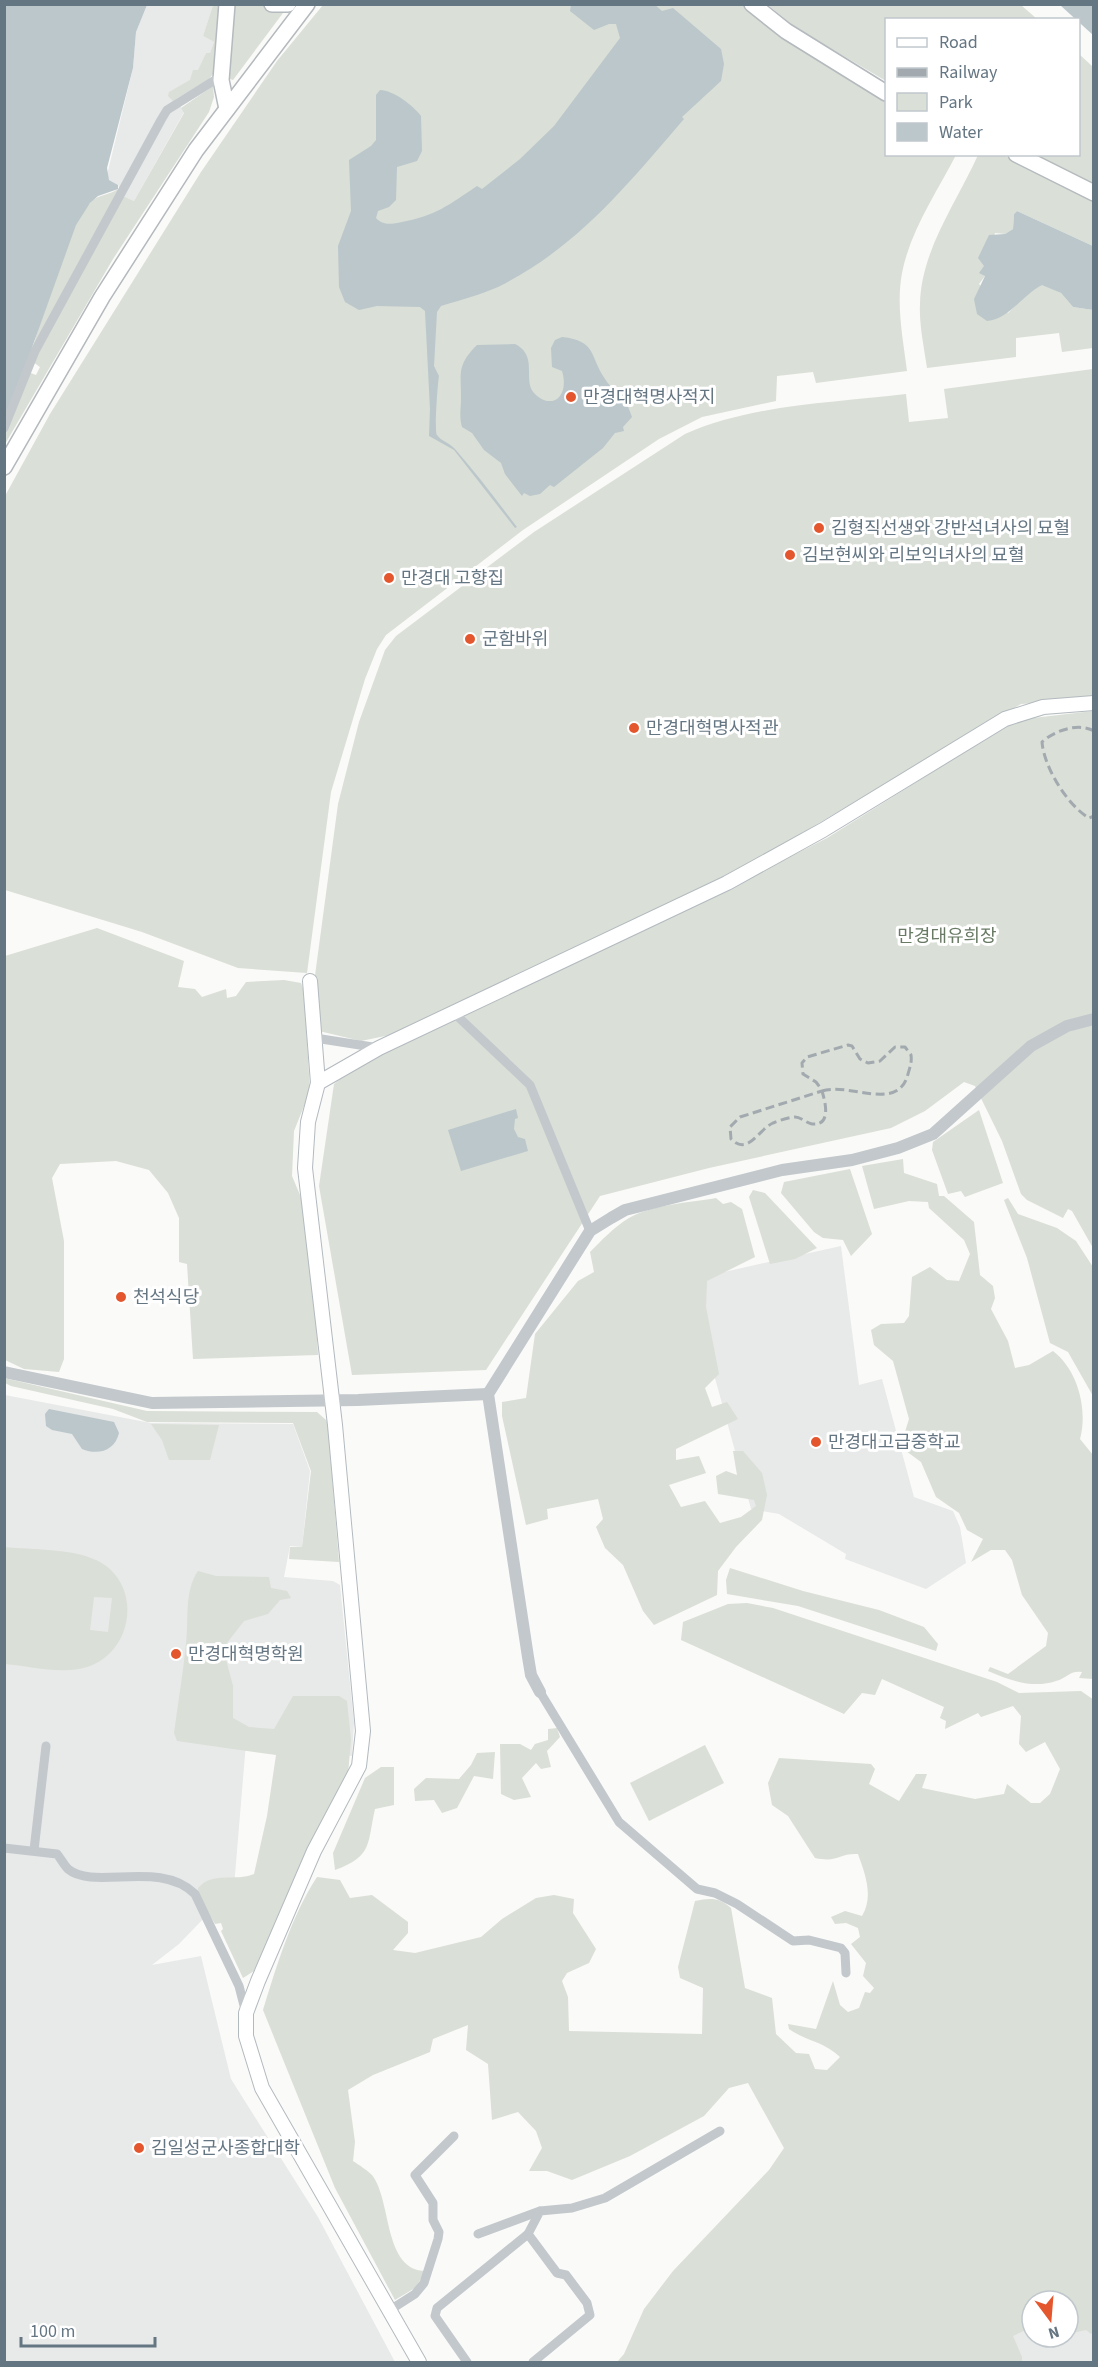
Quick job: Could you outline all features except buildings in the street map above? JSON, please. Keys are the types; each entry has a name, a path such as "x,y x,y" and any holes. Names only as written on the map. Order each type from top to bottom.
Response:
{"main road":[{"path":"227,4 221,80 227,109"},
{"path":"272,4 288,4"},
{"path":"4,467 135,244 196,150 307,4"},
{"path":"752,4 786,32 885,92"},
{"path":"1020,156 1094,193"},
{"path":"318,1083 379,1048 727,883 822,830 1005,719 1043,707 1094,703"},
{"path":"310,981 318,1083 308,1122 305,1168 332,1400 359,1673 362,1752 359,1766 314,1851 246,2013 246,2036 249,2052 262,2088 419,2362"}],"street":[{"path":"4,428 35,351 160,120 168,110 215,80 221,80"},
{"path":"453,1012 530,1085 590,1231"},
{"path":"846,1973 845,1953 841,1948 809,1940 793,1941 737,1904 715,1893 697,1889 619,1822 531,1675 488,1394 590,1231 625,1210 782,1170 852,1160 898,1148 933,1134 1031,1046 1066,1026 1094,1019"},
{"path":"315,1038 379,1048"},
{"path":"4,1372 152,1403 332,1400 488,1394"},
{"path":"34,1850 46,1746"},
{"path":"4,1848 57,1854 69,1870 84,1876 150,1877 183,1882 195,1894 238,1986 246,2013"},
{"path":"478,2234 540,2211 573,2208 605,2198 720,2131"},
{"path":"390,2310 415,2294 428,2275 439,2232 433,2220 432,2203 415,2175 454,2136"},
{"path":"467,2362 439,2325 435,2316 437,2308 528,2234 540,2211"},
{"path":"528,2234 557,2273 566,2275 590,2310 590,2314 581,2323 533,2362"}],"shaded area":[{"path":"147,5 213,5 203,36 214,42 210,53 206,53 198,71 176,99 184,112 134,201 123,196 118,185 109,180 107,175 133,68 136,32"},
{"name":"만경대고급중학교","path":"841,1246 859,1385 882,1379 914,1497 953,1511 960,1527 966,1563 926,1589 845,1559 846,1554 779,1514 751,1509 688,1280"},
{"path":"5,1395 151,1423 293,1424 310,1471 302,1547 290,1546 284,1577 333,1581 340,1585 354,1723 352,1756 246,1743 234,1887 179,1944 152,1965 201,1956 231,2079 318,2217 395,2362 5,2362"},
{"path":"1093,2300 1093,2362 918,2362 1020,2315 1020,2349 1080,2349 1080,2301"}],"green space":[{"path":"213,5 224,5 217,69 209,79 173,101 168,96 169,92 190,80 193,70 198,70 206,53 210,53 214,42 203,36"},
{"path":"229,5 261,5 283,13 233,80 227,78"},
{"path":"323,5 745,5 813,55 885,96 885,156 955,156 911,242 902,273 900,310 907,371 816,383 813,372 777,376 776,401 702,417 659,439 523,530 386,635 377,649 365,679 331,792 307,973 238,968 142,932 5,890 5,496 50,414 201,172 277,61"},
{"path":"768,5 1021,5 1036,18 885,18 885,80 796,28"},
{"path":"1080,55 1093,67 1093,184 1032,156 1080,156"},
{"path":"213,86 214,97 209,112 113,259 5,444 5,432 28,372 36,375 40,367 33,362 123,196 134,201 184,113 181,108"},
{"path":"978,156 1005,156 1093,200 1093,246 1017,211 1014,214 1013,229 1005,234 995,233 984,266 985,276 979,284 1008,313 1030,291 1042,284 1061,293 1073,307 1093,310 1093,348 1062,352 1059,333 1016,338 1016,357 927,368 920,312 922,284 933,246"},
{"path":"118,189 33,347 62,252 79,217 90,203"},
{"path":"1093,369 1093,699 1021,704 744,867 693,894 390,1035 361,1041 319,1031 314,983 338,804 359,722 385,650 396,636 534,532 685,434 711,424 738,416 794,406 906,394 909,422 948,418 944,389"},
{"name":"만경대유희장","path":"1093,711 1093,1248 1072,1211 1068,1209 1063,1218 1027,1200 1021,1194 1002,1141 975,1086 964,1082 925,1111 891,1128 709,1168 600,1196 486,1370 352,1375 319,1186 334,1084 359,1063 725,890 827,838 1016,720"},
{"path":"97,928 184,961 178,987 195,989 202,997 226,989 227,998 236,996 246,982 284,980 301,983 304,991 310,1091 294,1131 292,1176 305,1207 313,1271 318,1355 193,1359 187,1264 179,1262 179,1218 168,1193 149,1170 116,1161 60,1164 52,1178 64,1241 64,1359 59,1372 24,1369 5,1360 5,956"},
{"path":"979,1110 1003,1183 965,1197 961,1191 948,1194 932,1150 933,1142"},
{"path":"903,1159 904,1173 937,1184 939,1196 944,1196 974,1222 980,1275 993,1286 995,1298 991,1309 1008,1341 1015,1368 1029,1365 1053,1351 1062,1359 1075,1380 1082,1403 1080,1439 1093,1455 1093,1679 1079,1678 1082,1672 1078,1672 1071,1673 1060,1680 1030,1684 988,1671 990,1667 1008,1674 1046,1646 1048,1633 1022,1595 1012,1560 1005,1550 991,1550 971,1562 983,1539 967,1530 959,1513 936,1497 921,1462 906,1451 904,1435 909,1419 893,1361 874,1345 871,1330 881,1324 904,1323 909,1316 912,1277 930,1267 947,1280 959,1281 970,1254 964,1240 929,1208 928,1202 909,1201 874,1209 862,1166"},
{"path":"850,1169 872,1234 851,1256 843,1240 823,1238 814,1232 781,1193 784,1182"},
{"path":"753,1190 765,1193 817,1248 795,1259 770,1264 749,1197"},
{"path":"716,1198 723,1204 731,1202 742,1209 755,1257 707,1281 706,1307 719,1374 705,1388 712,1407 727,1402 738,1419 676,1449 676,1460 699,1456 706,1473 669,1485 681,1507 705,1501 720,1523 741,1517 756,1506 754,1500 718,1494 716,1476 726,1471 737,1475 733,1451 743,1451 762,1473 767,1495 762,1520 736,1547 718,1571 717,1595 654,1625 643,1611 623,1565 605,1548 596,1527 603,1519 598,1499 547,1509 548,1519 526,1525 502,1416 502,1402 526,1398 535,1334 578,1281 594,1272 590,1252 604,1238 639,1213 660,1207"},
{"path":"1008,1198 1018,1214 1057,1228 1076,1241 1093,1267 1093,1396 1068,1352 1050,1343 1027,1258 1004,1200"},
{"path":"4,1378 147,1411 317,1412 328,1425 339,1562 289,1559 290,1547 302,1547 311,1471 293,1423 147,1422 113,1409 11,1386 5,1383"},
{"path":"151,1424 219,1425 210,1460 169,1460 162,1440"},
{"path":"4,1547 74,1553 96,1560 111,1570 121,1584 126,1600 127,1616 123,1632 115,1647 103,1659 87,1667 67,1670 5,1664","holes":["94,1597 112,1598 108,1632 90,1630"]},
{"path":"730,1568 803,1591 879,1610 924,1627 938,1644 936,1651 798,1606 727,1594 726,1580"},
{"path":"198,1571 216,1576 269,1577 271,1588 287,1591 291,1598 280,1600 268,1614 244,1621 223,1648 233,1686 233,1718 249,1727 274,1729 293,1696 339,1696 347,1701 351,1740 348,1774 254,1971 243,1978 221,1931 223,1929 221,1923 215,1924 199,1897 198,1888 217,1878 254,1874 267,1816 276,1755 177,1741 174,1733 185,1655 189,1597"},
{"path":"747,1603 773,1608 997,1682 1019,1693 1081,1691 1094,1700 1093,2332 1091,2334 1086,2330 1080,2331 1080,2289 1020,2289 1020,2333 1013,2336 1022,2362 617,2362 624,2354 644,2309 673,2271 769,2170 784,2148 748,2083 729,2088 704,2116 630,2156 572,2180 547,2171 529,2171 542,2148 536,2131 518,2112 492,2120 488,2064 466,2050 468,2025 433,2039 430,2052 373,2075 348,2090 355,2142 353,2161 372,2175 378,2186 390,2232 402,2260 412,2268 426,2271 415,2288 395,2300 335,2188 263,2010 292,1925 317,1877 340,1880 350,1898 372,1895 408,1922 408,1933 393,1950 415,1953 481,1937 502,1919 536,1898 554,1895 574,1899 573,1913 596,1949 589,1963 567,1973 562,1981 568,1997 569,2031 702,2034 703,1988 680,1978 678,1967 695,1901 718,1900 731,1908 745,1988 772,1998 776,2034 796,2053 809,2054 815,2069 827,2070 840,2057 828,2048 789,2029 788,2024 816,2029 833,1981 840,2005 848,2012 859,2008 865,1992 870,1993 874,1988 863,1976 866,1963 851,1944 860,1937 858,1928 846,1923 835,1924 831,1917 845,1911 862,1916 866,1908 867,1885 858,1854 834,1859 815,1858 788,1816 772,1805 768,1783 779,1758 871,1764 875,1769 869,1784 899,1801 916,1774 927,1774 922,1788 975,1799 1004,1794 1007,1784 1031,1803 1040,1803 1050,1794 1060,1769 1045,1742 1026,1752 1019,1744 1021,1716 1013,1706 981,1717 978,1713 945,1729 946,1721 940,1718 944,1707 882,1679 875,1695 862,1693 844,1714 681,1640 683,1622 728,1604"},
{"path":"557,1728 560,1737 547,1751 551,1767 541,1769 536,1763 522,1778 531,1797 514,1800 501,1794 500,1744 520,1744 531,1750 535,1744 548,1740 548,1729"},
{"path":"705,1745 724,1783 649,1821 630,1783"},
{"path":"495,1752 493,1779 474,1776 457,1808 442,1813 434,1800 415,1801 414,1789 426,1778 459,1779 471,1765 477,1753"},
{"path":"381,1767 394,1767 394,1805 375,1809 369,1840 362,1854 347,1865 335,1870 333,1853 365,1778"}],"water":[{"path":"654,4 662,11 673,8 721,49 724,64 721,81 682,117 684,119 621,191 577,234 527,271 491,290 441,306 437,312 434,366 439,376 437,435 453,447 463,458 517,527 515,528 454,450 429,436 430,409 425,311 420,307 377,306 359,310 345,302 339,287 338,246 351,211 349,160 371,146 376,140 376,95 380,90 385,91 403,99 421,116 422,151 417,161 397,167 396,200 389,207 378,211 376,218 388,224 414,220 441,209 477,186 482,189 520,159 554,126 620,38 616,24 609,24 594,30 570,11 571,5"},
{"path":"5,5 147,5 136,32 133,68 107,168 109,180 118,185 118,189 98,196 90,203 76,225 5,423"},
{"path":"1060,5 1093,5 1093,35 1080,23 1080,18 1074,18"},
{"path":"1017,211 1093,246 1093,310 1073,307 1061,293 1042,285 1002,316 987,321 977,314 974,299 985,276 979,273 984,266 978,258 989,235 1005,234 1013,229 1014,214"},
{"path":"562,337 581,342 591,350 607,383 630,400 627,404 632,417 623,427 624,431 615,433 603,448 554,487 550,485 540,494 530,496 524,493 522,496 505,474 501,463 484,450 472,433 462,427 460,416 461,369 466,358 477,345 515,344 526,355 529,382 534,393 540,398 552,401 561,394 564,380 562,371 552,367 551,348 555,340"},
{"path":"516,1109 518,1118 515,1119 514,1129 518,1137 525,1139 528,1151 461,1171 448,1130"},
{"path":"49,1409 114,1422 119,1433 117,1439 105,1450 94,1452 82,1449 72,1434 52,1430 46,1426 45,1414"}],"railway":[{"path":"1094,731 1081,727 1067,729 1053,734 1042,742 1047,763 1065,795 1089,818 1094,816"},
{"path":"822,1091 740,1117 730,1127 731,1139 743,1145 753,1140 773,1123 790,1118 797,1117 812,1124 822,1121 826,1112 825,1101 822,1091 822,1090 816,1082 803,1074 802,1063 807,1057 848,1045 852,1046 860,1059 868,1063 880,1061 895,1047 905,1047 911,1055 908,1074 903,1086 894,1092 872,1094 833,1089 822,1091"}],"place":[{"name":"만경대혁명사적지","path":"571,397"},
{"name":"김형직선생와 강반석녀사의 묘혈","path":"819,528"},
{"name":"김보현씨와 리보익녀사의 묘혈","path":"790,555"},
{"name":"만경대 고향집","path":"389,578"},
{"name":"군함바위","path":"470,639"},
{"name":"만경대혁명사적관","path":"634,728"},
{"name":"천석식당","path":"121,1297"},
{"name":"만경대고급중학교","path":"816,1442"},
{"name":"만경대혁명학원","path":"176,1654"},
{"name":"김일성군사종합대학","path":"139,2148"}]}
